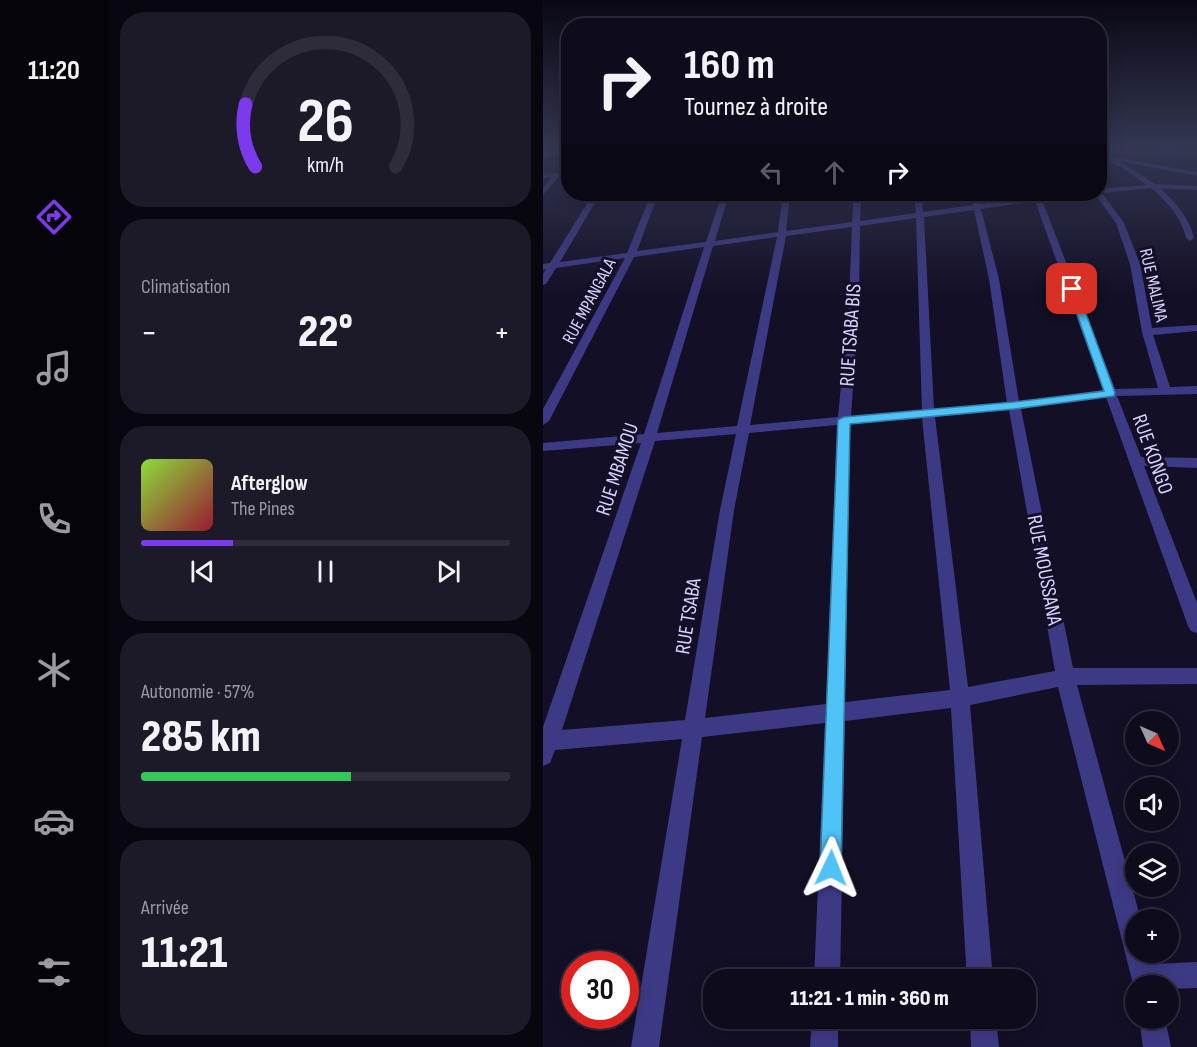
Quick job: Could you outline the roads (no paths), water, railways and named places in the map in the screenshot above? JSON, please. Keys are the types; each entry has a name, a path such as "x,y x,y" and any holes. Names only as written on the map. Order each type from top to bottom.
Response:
{"street":[{"path":"1166,197 1173,203 1189,230 1190,238"},
{"path":"543,282 593,201"},
{"name":"RUE MPANGALA","path":"543,421 631,255 651,201"},
{"name":"RUE MBAMOU","path":"545,746 649,439 723,201"},
{"name":"RUE TSABA","path":"645,1047 727,510 782,234 785,201"},
{"name":"RUE TSABA BIS","path":"827,969 844,420 854,303 857,201"},
{"path":"918,201 928,412 960,698 979,969"},
{"path":"543,267 920,215 972,201"},
{"name":"RUE MOUSSANA","path":"976,201 994,279 1014,406 1065,677 1126,909"},
{"name":"RUE KONGO","path":"1039,201 1197,626"},
{"name":"RUE MALIMA","path":"1105,201 1120,223 1135,264 1147,332 1165,390"},
{"path":"1147,332 1197,328"},
{"path":"543,447 1014,406 1110,393 1197,390"},
{"path":"1134,461 1197,464"},
{"path":"545,746 960,698 1065,677 1197,676"},
{"path":"1143,972 1197,975"},
{"path":"825,1029 825,1047"},
{"path":"984,1029 985,1047"},
{"path":"1154,1029 1158,1047"}]}
